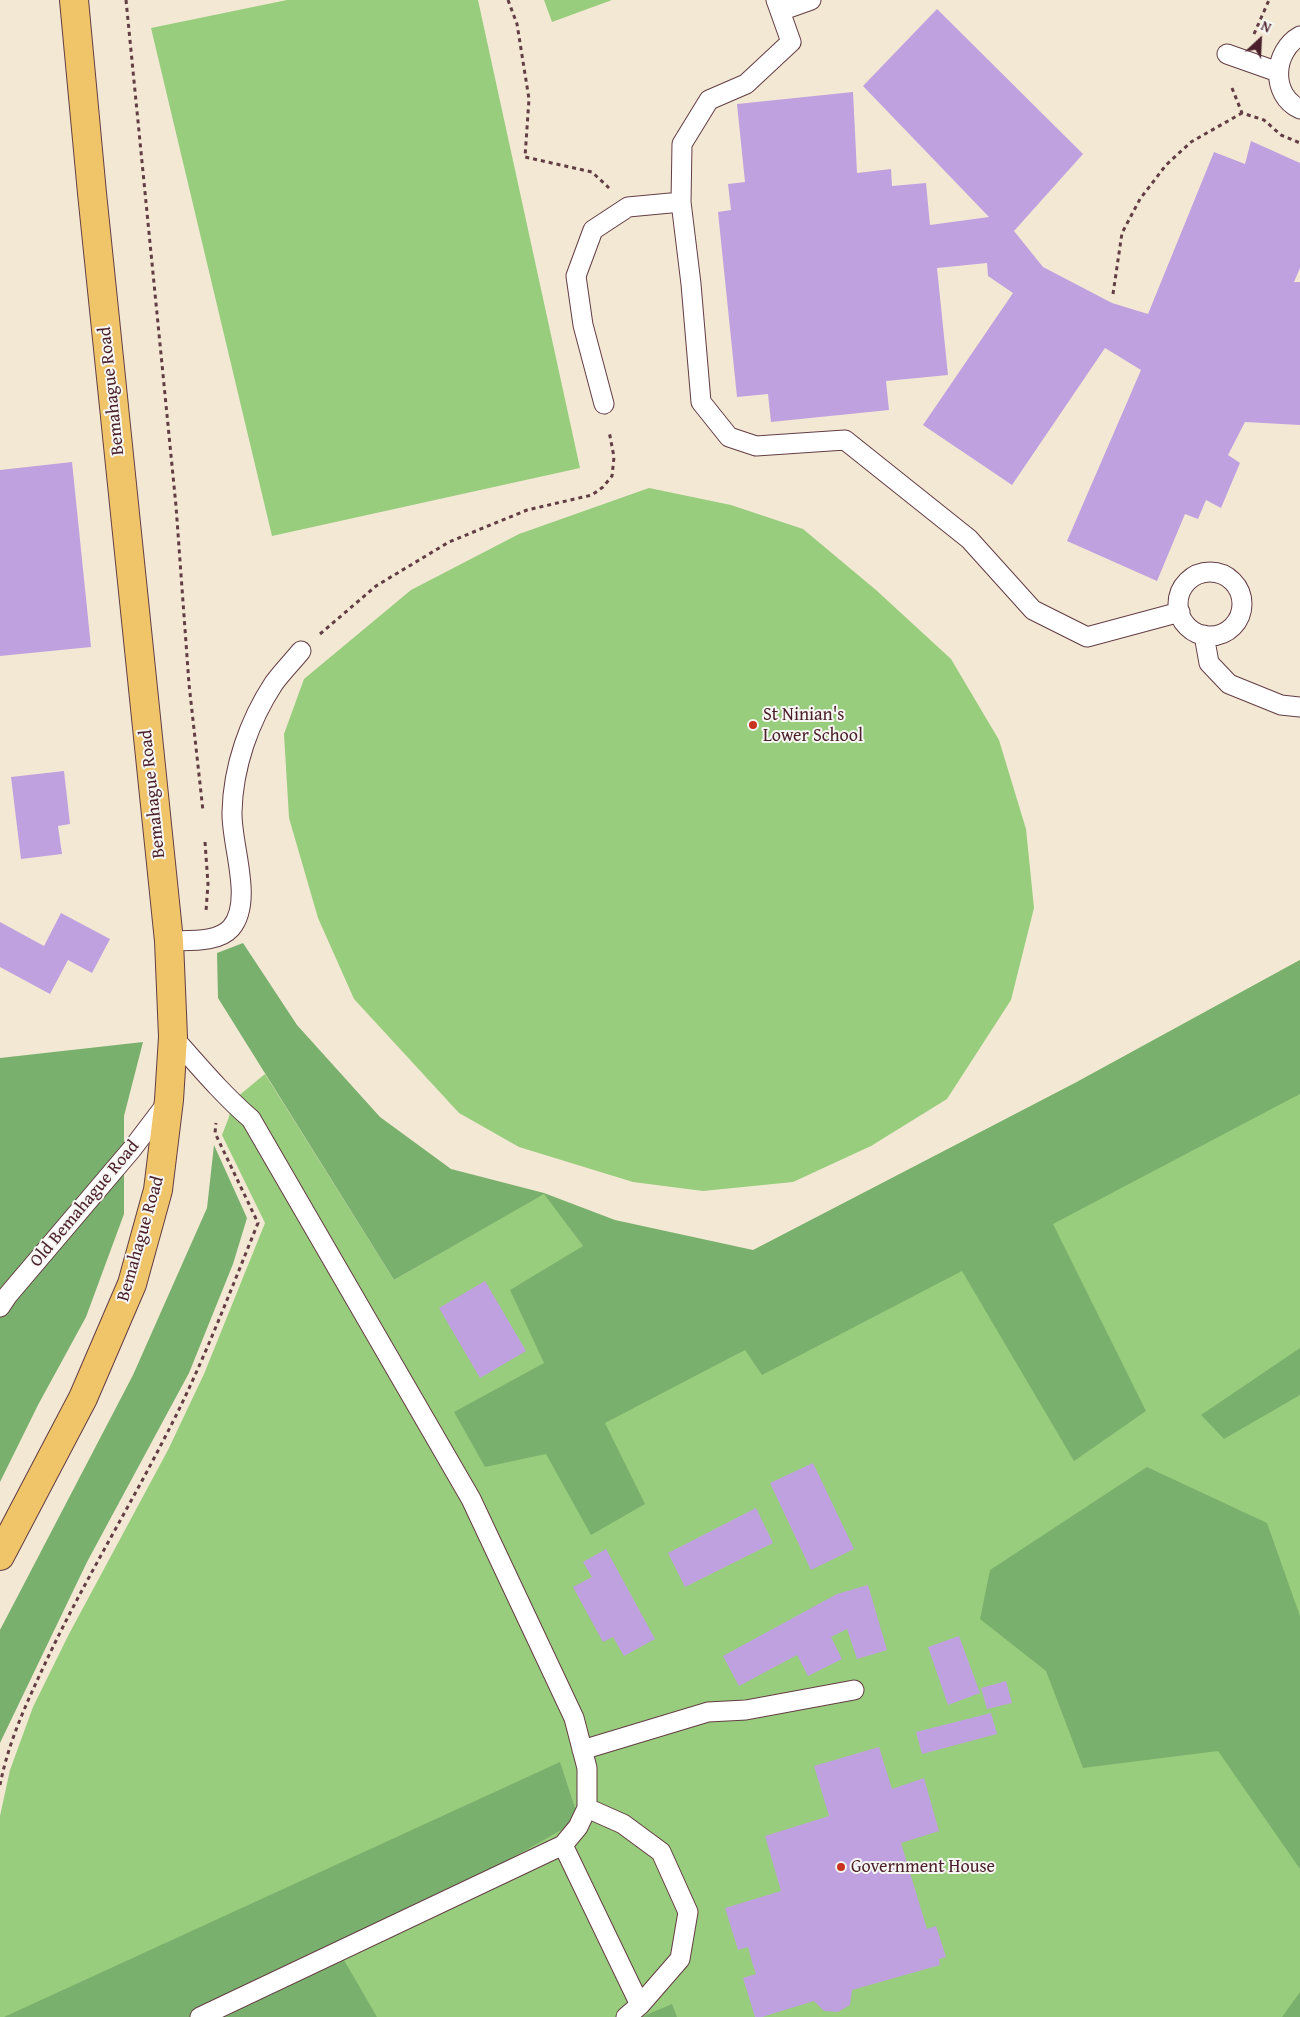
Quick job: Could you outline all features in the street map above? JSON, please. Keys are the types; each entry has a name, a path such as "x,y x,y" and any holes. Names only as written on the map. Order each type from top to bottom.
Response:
{"highway":[{"name":"Bemahague Road","path":"0,1556 83,1398 132,1284 158,1190 170,1100 173,1037 169,941 74,0"}],"lane":[{"path":"811,0 778,6 791,42 746,84 709,100 682,144 681,202 702,402 729,436 756,446 845,440 969,539 1033,610 1086,637 1180,612"},
{"path":"1300,36 1286,48 1280,60 1278,72 1280,86 1287,98 1300,109"},
{"path":"1227,54 1278,72"},
{"path":"604,404 583,325 576,276 592,230 628,207 681,202"},
{"path":"1204,572 1214,572 1232,580 1242,597 1242,608 1239,617 1226,632 1204,635 1194,631 1185,624 1178,603 1180,593 1186,583 1194,576 1204,572"},
{"path":"1204,635 1208,664 1229,684 1281,705 1300,707"},
{"path":"169,941 222,935 230,929 237,919 241,902 241,885 232,813 240,756 255,718 274,683 301,651"},
{"path":"173,1037 225,1096 251,1119 470,1499 574,1718 587,1768 587,1808 578,1827 563,1846 200,2017"},
{"name":"Old Bemahague Road","path":"0,1307 8,1295 132,1149 170,1100"},
{"path":"582,1750 708,1712 746,1710 854,1690"},
{"path":"587,1808 623,1824 661,1852 688,1912 680,1959 626,2017"},
{"path":"563,1846 640,2004"}],"path":[{"path":"126,0 176,506 189,684 203,816"},
{"path":"508,0 517,24 529,98 525,157 592,172 628,207"},
{"path":"1253,37 1269,0"},
{"path":"1232,88 1242,113"},
{"path":"1113,294 1122,233 1140,199 1166,165 1191,142 1242,113 1264,120 1282,134 1300,143"},
{"path":"301,651 376,586 449,542 527,510 592,495 604,487 612,476 614,457 604,404"},
{"path":"204,836 208,884 206,919"},
{"path":"0,1785 23,1712 59,1633 164,1441 206,1351 258,1223 215,1133 218,1110 225,1096"}],"green space":[{"path":"287,0 478,0 580,468 272,536 151,28"},
{"path":"544,0 612,0 552,22"},
{"path":"649,488 731,505 803,529 876,590 951,659 999,740 1026,829 1034,908 1011,1000 947,1099 871,1146 793,1182 703,1191 633,1182 519,1147 459,1113 354,999 318,918 289,818 284,734 304,679 411,590 519,534"},
{"path":"243,943 297,1025 380,1117 451,1169 544,1193 615,1220 753,1250 1075,1083 1300,960 1300,1094 1053,1224 1146,1411 1074,1461 962,1271 762,1375 745,1350 605,1423 645,1504 591,1535 546,1454 485,1467 454,1412 544,1363 510,1290 583,1246 544,1194 394,1280 218,998 217,953"},
{"name":"Government House","path":"1300,960 1300,2017 0,2017 0,1816 10,1770 33,1707 69,1634 168,1450 204,1374 265,1223 222,1135 229,1117 231,1102 265,1074 394,1280 544,1193 633,1313 1075,1083"},
{"path":"143,1042 124,1116 124,1214 86,1317 38,1405 0,1482 0,1058"},
{"path":"214,1145 247,1218 233,1264 189,1373 87,1562 0,1743 0,1630 133,1375 207,1208"},
{"path":"1300,1348 1300,1395 1224,1439 1201,1415"},
{"path":"1147,1467 1267,1523 1300,1616 1300,1869 1218,1751 1083,1768 1046,1671 980,1619 990,1570"},
{"path":"560,1762 579,1820 341,1955 377,2017 4,2017"},
{"path":"1300,1992 1300,2017 1282,2017"},
{"path":"672,2004 677,2017 641,2017"}],"building":[{"path":"937,9 1083,154 1014,231 1043,267 1112,303 1148,314 1214,152 1245,164 1251,141 1300,163 1300,268 1294,282 1300,282 1300,425 1245,422 1228,455 1240,463 1221,508 1206,500 1198,519 1185,514 1157,581 1067,541 1141,370 1105,348 1012,485 923,425 1013,293 988,276 987,263 937,268 948,375 886,381 889,410 771,422 768,394 737,397 718,212 731,210 728,184 745,182 737,104 853,92 857,173 891,169 892,186 926,183 930,225 989,217 863,86"},
{"path":"72,462 91,647 0,656 0,470"},
{"path":"64,771 70,824 58,826 62,854 21,859 11,777"},
{"path":"61,913 110,939 92,973 68,960 50,994 0,967 0,922 44,946"},
{"path":"485,1281 526,1351 480,1378 439,1308"},
{"path":"813,1463 854,1549 811,1570 770,1483"},
{"path":"756,1508 773,1543 685,1587 668,1553"},
{"path":"606,1549 655,1639 624,1656 613,1637 603,1642 573,1587 592,1577 583,1562"},
{"path":"868,1585 887,1650 857,1659 847,1629 831,1637 842,1659 808,1676 797,1655 739,1686 723,1656 837,1594"},
{"path":"959,1636 980,1693 948,1705 928,1647"},
{"path":"1006,1681 1012,1703 987,1709 981,1688"},
{"path":"991,1713 997,1734 922,1754 916,1732"},
{"name":"Government House","path":"879,1747 892,1789 924,1778 939,1831 901,1843 927,1929 936,1926 946,1957 939,1959 940,1965 852,1990 850,2005 838,2012 824,2011 814,2001 762,2017 755,2017 743,1978 756,1974 748,1947 738,1950 725,1908 781,1891 765,1836 829,1816 814,1766"}],"place":[{"name":"St Ninian's Lower School","path":"753,725"},
{"name":"Government House","path":"841,1867"}]}
